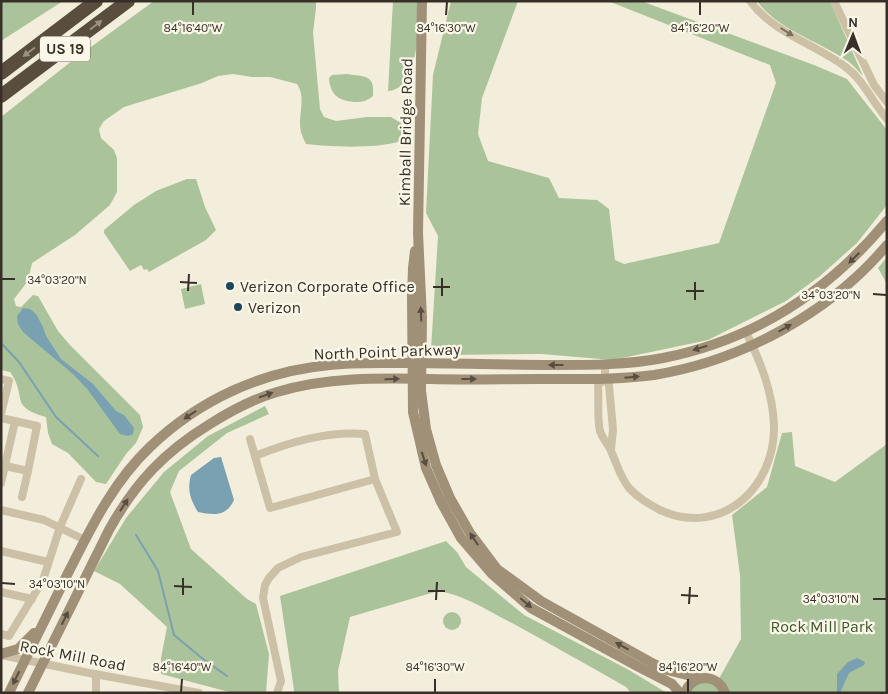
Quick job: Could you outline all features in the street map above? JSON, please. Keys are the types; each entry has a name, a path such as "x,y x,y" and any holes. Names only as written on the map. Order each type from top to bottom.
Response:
{"highway":[{"name":"US 19","path":"1,73 96,1"},
{"name":"US 19","path":"1,96 128,1"}],"street":[{"name":"Kimball Bridge Road","path":"422,1 418,233 413,268 416,379 412,412 426,468 441,502 461,538 492,574 531,608 672,684 680,693"},
{"path":"750,1 768,20 827,55 857,76 887,120"},
{"path":"834,1 874,85 887,102"},
{"name":"North Point Parkway","path":"9,693 85,540 112,492 140,457 182,420 209,402 232,390 258,380 307,368 347,364 416,363 605,364 647,361 676,355 746,332 788,309 820,288 857,255 887,221"},
{"name":"North Point Parkway","path":"28,693 100,547 123,506 153,467 188,437 239,406 304,385 356,380 605,379 654,374 687,368 752,345 789,326 818,307 854,278 887,245"},
{"path":"605,379 598,385 600,431 611,449 618,471 629,488 640,499 675,515 701,517 714,515 738,505 754,488 768,460 773,439 774,425 770,391 764,371 746,332"},
{"path":"605,364 605,379 609,385 610,394 611,449"},
{"path":"1,379 9,381 1,414"},
{"name":"Kimball Bridge Road","path":"416,379 426,429 443,482 470,533 497,569 541,601 654,664 667,670 715,680 720,684 725,693"},
{"path":"232,390 239,406"},
{"path":"1,418 37,426 22,497"},
{"path":"1,483 3,465 15,421"},
{"path":"256,456 280,446 328,434 365,434 375,479 397,532 301,557 278,568 269,578 265,585 263,598 281,681 277,693"},
{"path":"250,439 270,508 375,479"},
{"path":"3,465 28,471"},
{"path":"1,634 9,636 43,580 60,527 81,479"},
{"path":"1,510 44,520 100,547"},
{"path":"1,551 48,562"},
{"path":"1,592 32,599"},
{"path":"1,654 18,649 44,621"},
{"name":"Rock Mill Road","path":"1,654 199,693"},
{"path":"96,674 96,693"},
{"path":"685,693 689,684 699,678"}],"green space":[{"path":"1,1 63,1 1,41"},
{"path":"154,1 316,1 313,33 320,109 324,117 336,121 367,117 391,117 401,123 401,141 391,144 367,146 306,144 301,133 302,102 297,84 270,77 233,74 218,76 202,83 124,107 104,121 99,129 101,138 114,150 117,158 117,192 110,205 75,235 32,263 28,281 14,299 16,306 21,307 33,295 38,296 58,331 70,345 140,415 143,427 136,443 126,454 106,484 96,482 68,453 52,444 48,433 46,417 34,413 23,405 18,388 10,372 1,370 1,117 73,60"},
{"path":"393,1 420,1 419,24 415,54 406,80 398,88 388,91"},
{"path":"451,1 518,1 482,98 478,134 488,161 549,178 559,198 597,200 609,209 615,260 624,264 719,243 776,83 770,65 608,1 641,1 847,79 887,130 887,205 857,243 820,276 786,301 708,340 613,360 541,354 440,355 431,350 438,236 426,213 433,75"},
{"path":"757,1 830,1 863,76 849,62 788,28 766,11"},
{"path":"347,74 368,78 372,84 373,96 365,101 355,102 336,96 331,88 329,78 332,75"},
{"path":"187,179 196,179 205,207 216,230 206,240 149,272 147,269 144,270 141,265 130,271 104,233 104,230 134,205 156,191"},
{"path":"887,257 887,284 878,268"},
{"path":"201,284 205,304 185,309 181,289"},
{"path":"265,406 269,414 227,433 179,471 170,492 191,549 247,599 256,604 269,654 266,693 233,693 161,674 161,658 167,627 120,584 94,571 126,518 164,472 208,436"},
{"name":"Rock Mill Park","path":"792,432 795,466 835,482 887,444 887,693 688,693 697,683 708,683 715,686 741,639 740,575 732,515 767,487 782,433"},
{"path":"446,541 457,552 466,567 524,615 629,670 667,693 631,693 626,687 485,609 458,596 438,591 350,617 338,671 339,693 293,693 280,596"},
{"path":"452,612 458,615 461,621 458,627 452,630 446,627 443,621 446,615"}],"water":[{"path":"23,308 30,309 36,314 46,336 61,359 93,384 116,411 124,415 134,428 133,434 128,436 120,434 88,390 73,374 23,332 18,324 17,316"},
{"path":"221,457 234,500 231,506 219,514 198,512 190,494 191,475 214,458"},
{"path":"857,658 865,662 864,665 849,673 840,693 837,693 837,674 848,662"}],"waterway":[{"path":"1,343 19,362 56,417 98,456"},
{"path":"136,535 158,571 174,635 227,676"}],"place":[{"name":"Verizon Corporate Office","path":"230,286"},
{"name":"Verizon","path":"238,307"}]}
